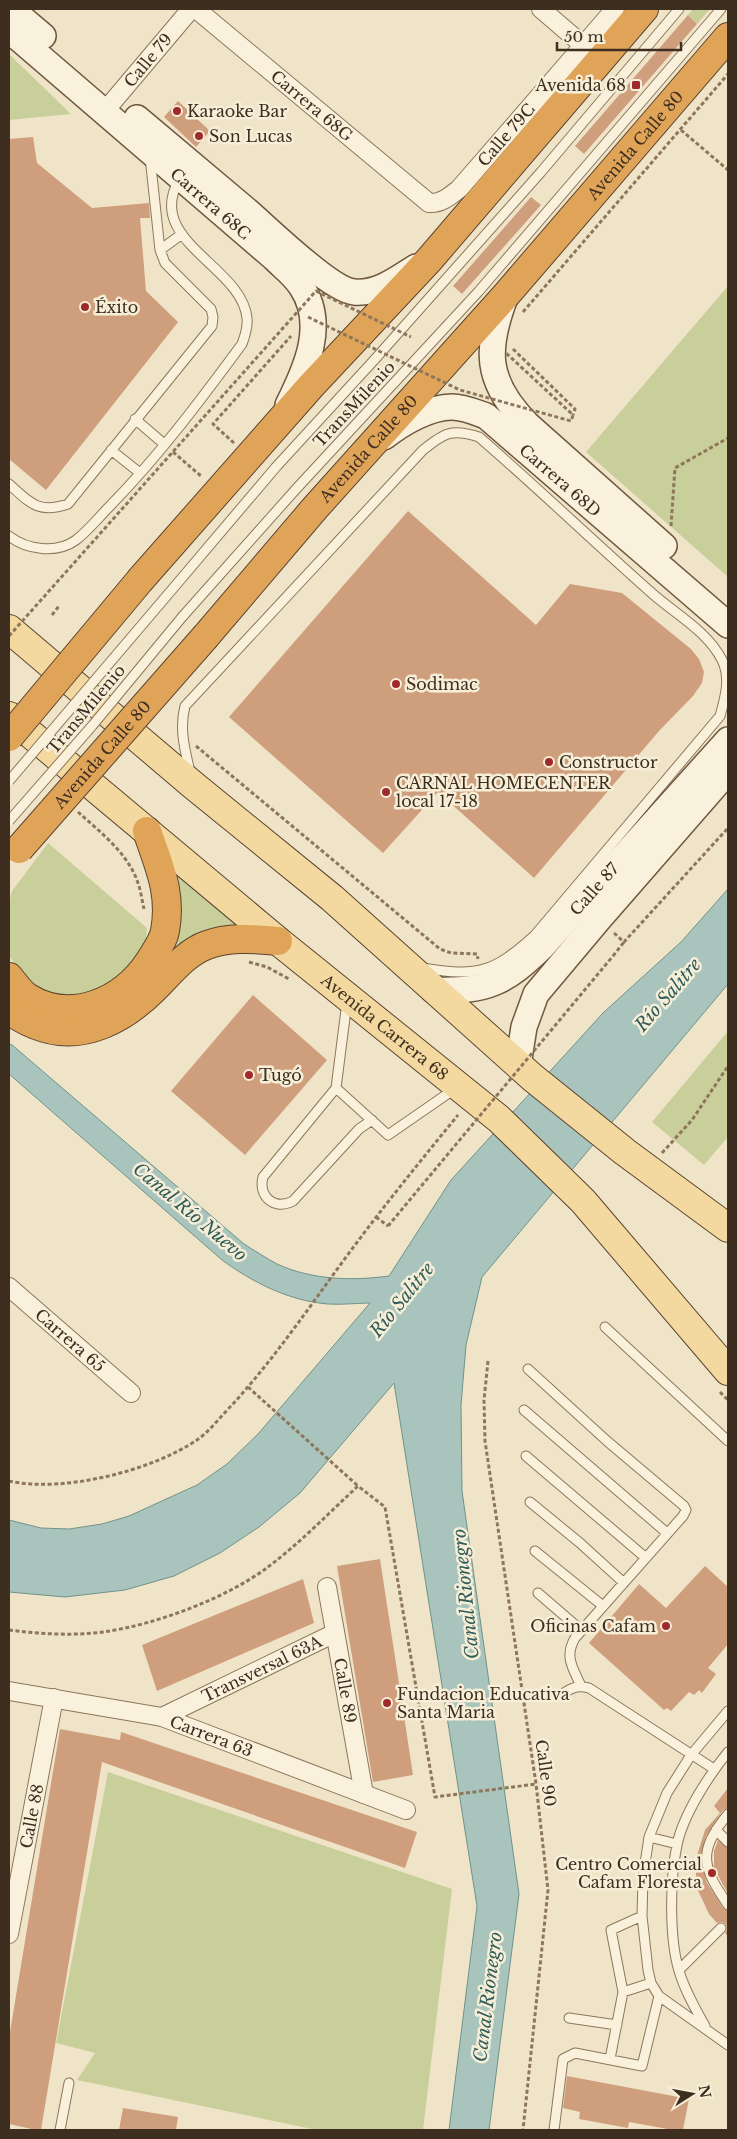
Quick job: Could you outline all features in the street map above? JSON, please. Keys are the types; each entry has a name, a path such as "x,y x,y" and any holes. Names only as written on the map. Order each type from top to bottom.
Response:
{"highway":[{"path":"9,737 141,580 249,456 429,260 533,121 644,9"},
{"name":"Avenida Calle 80","path":"14,855 206,636 315,508 372,446 514,304 728,37"},
{"path":"9,977 26,996 39,1002 63,1009 81,1010 124,991 142,972 157,950 164,933 168,910 167,890 147,831"},
{"path":"9,1011 37,1026 64,1032 87,1030 112,1022 135,1008 177,965 205,945 239,939 278,941"}],"main road":[{"path":"9,629 193,785 332,898 525,1071 625,1152 728,1228"},
{"name":"Avenida Carrera 68","path":"9,716 278,941 499,1119 583,1201 728,1372"}],"street":[{"name":"Carrera 68C","path":"11,9 110,105 280,251 342,288 353,292 372,291 382,287 429,260"},
{"name":"Calle 79","path":"110,105 191,9"},
{"name":"Carrera 68G","path":"196,9 428,203"},
{"path":"541,9 583,45"},
{"name":"Calle 79C","path":"428,203 443,200 459,189 533,121 583,45 615,9"},
{"name":"Carrera 68C","path":"9,30 110,105 149,150 186,171"},
{"name":"Carrera 68C","path":"280,251 308,297 313,329 312,349 306,367 280,421"},
{"name":"Carrera 68D","path":"514,304 497,318 492,338 491,355 494,374 510,404 527,424 728,603"},
{"name":"Carrera 68D","path":"372,446 403,424 427,413 450,407 468,409 486,416 728,625"},
{"name":"Calle 87","path":"433,990 472,990 486,987 520,968 550,939 728,740"},
{"name":"Calle 87","path":"525,1071 524,1027 536,994 728,771"},
{"name":"Carrera 65","path":"9,1287 131,1393"},
{"name":"Calle 89","path":"327,1587 364,1794"},
{"name":"Transversal 63A","path":"162,1717 335,1633"},
{"name":"Carrera 63","path":"9,1690 162,1717 406,1810"},
{"name":"Calle 88","path":"9,1934 54,1698"}],"lane":[{"name":"TransMilenio","path":"9,781 276,467 376,358 541,172 679,9"},
{"name":"TransMilenio","path":"9,821 92,726 183,616 297,488 479,291 720,9"},
{"path":"9,484 32,505 43,508 56,508 68,504 212,326 213,317 211,309 165,263 160,250 149,150"},
{"path":"9,536 17,542 39,549 61,547 76,540 140,474 196,406 242,344 246,333 247,318 241,297 176,226 172,206 175,187 186,171"},
{"path":"160,250 182,234"},
{"path":"135,419 164,444"},
{"path":"193,785 182,734 182,719 185,706 422,450 438,438 452,432 463,432 479,437 655,596 708,639 722,661 726,677 726,691 720,716 535,935 512,956 494,967 474,973 451,973 406,965"},
{"path":"111,450 140,474"},
{"path":"347,997 336,1088 263,1177 262,1188 267,1198 273,1203 281,1205 293,1201 360,1129 372,1120"},
{"path":"336,1088 388,1135 458,1086"},
{"path":"605,1327 728,1442"},
{"path":"528,1369 606,1441 684,1506 686,1510 683,1516 581,1630 570,1646 571,1663 582,1686"},
{"path":"524,1410 667,1534"},
{"path":"526,1456 590,1508 646,1558"},
{"path":"530,1502 624,1583"},
{"path":"535,1551 603,1606"},
{"path":"538,1593 581,1630"},
{"path":"564,1693 582,1686 589,1688 714,1769"},
{"path":"728,1711 691,1755 667,1794 649,1837 643,1877 642,1916 651,1983 659,1996 707,2028 728,2045"},
{"path":"707,2028 689,1998 679,1970 673,1930 673,1873 677,1844 694,1802 714,1769 728,1752"},
{"path":"728,1814 716,1830 706,1850 707,1871 728,1905"},
{"path":"716,1830 728,1842"},
{"path":"649,1837 677,1844"},
{"path":"610,2059 622,1992 611,1930 642,1916"},
{"path":"679,1970 721,1928"},
{"path":"622,1992 651,1983"},
{"path":"554,2130 563,2058 575,2053 642,2066 659,1996"},
{"path":"569,2018 617,2025"},
{"path":"60,2130 69,2083"}],"path":[{"path":"514,304 682,130 728,74"},
{"path":"678,126 728,170"},
{"path":"9,636 316,291 411,337"},
{"path":"302,324 308,317 460,390 571,421 573,415 575,409 511,347 506,352 573,415"},
{"path":"249,456 213,424 296,331"},
{"path":"670,551 675,468 728,438"},
{"path":"164,444 201,476"},
{"path":"52,615 59,606"},
{"path":"182,734 440,949 451,953 477,954"},
{"path":"72,806 108,838 130,865 138,882 144,911"},
{"path":"376,1217 388,1226 624,942 728,828"},
{"path":"612,932 624,942"},
{"path":"659,1157 692,1120 728,1066"},
{"path":"9,1481 24,1485 66,1484 140,1467 167,1458 199,1439 248,1387 298,1323 342,1261 458,1115"},
{"name":"Calle 90","path":"488,1361 484,1400 485,1441 536,1784 548,1890 523,2130"},
{"path":"248,1387 358,1486 385,1507 435,1797 536,1784"},
{"path":"9,1630 48,1634 104,1632 164,1618 213,1600 267,1568 358,1486"}],"green space":[{"path":"693,9 710,9 697,24 688,15"},
{"path":"9,54 71,114 9,120"},
{"path":"728,286 728,577 586,452"},
{"path":"48,843 147,928 145,952 101,994 46,997 28,983 10,957 9,903 12,891"},
{"path":"174,868 255,934 156,968 179,893 179,881"},
{"path":"728,1031 728,1137 704,1165 652,1122"},
{"path":"108,1772 452,1889 423,2130 317,2130 77,2080 95,2053 56,2043"}],"water":[{"path":"728,889 728,984 482,1277 466,1345 461,1405 462,1491 519,1894 489,2130 449,2130 477,1906 394,1383 300,1493 259,1527 220,1553 174,1576 125,1590 65,1597 9,1592 9,1520 41,1528 69,1529 102,1524 129,1516 197,1485 227,1464 258,1434 370,1303 328,1304 285,1295 258,1283 222,1260 9,1074 9,1047 11,1044 244,1244 265,1257 290,1269 318,1276 347,1279 389,1276 451,1180 603,1013 681,942"}],"building":[{"name":"Avenida 68","path":"688,15 697,24 584,154 575,146"},
{"path":"178,101 210,131 196,147 164,117"},
{"name":"Éxito","path":"33,137 37,163 92,208 149,203 150,218 140,218 146,291 178,322 46,490 9,459 9,139"},
{"path":"531,197 541,205 462,294 453,286"},
{"name":"Sodimac","path":"408,511 536,625 570,584 622,593 691,649 699,659 704,672 702,683 693,696 659,731 534,878 438,792 383,853 229,717"},
{"name":"Tugó","path":"253,995 327,1060 245,1155 171,1091"},
{"path":"380,1559 413,1775 373,1782 337,1566"},
{"name":"Oficinas Cafam","path":"705,1566 728,1587 728,1644 708,1668 716,1674 702,1693 699,1690 694,1695 689,1692 671,1711 667,1708 664,1710 589,1643 639,1584 666,1608"},
{"path":"303,1579 314,1623 157,1691 142,1645"},
{"path":"60,1729 120,1740 121,1732 417,1832 405,1868 102,1762 41,2130 36,2130 9,2124 9,2038"},
{"path":"728,1788 728,1808 723,1810 706,1836 700,1859 707,1883 723,1908 728,1911 728,1937 725,1933 727,1929 726,1924 722,1922 717,1923 709,1914 696,1886 696,1859 705,1830 720,1813 714,1806"},
{"path":"718,1840 728,1848 728,1894 714,1868 714,1851"},
{"path":"567,2076 689,2099 683,2130 629,2122 628,2128 579,2119 580,2112 563,2108"},
{"path":"123,2108 178,2117 176,2130 119,2130"}],"place":[{"name":"Avenida 68","path":"636,85"},
{"name":"Karaoke Bar","path":"177,111"},
{"name":"Son Lucas","path":"199,136"},
{"name":"Éxito","path":"85,307"},
{"name":"Sodimac","path":"396,684"},
{"name":"Constructor","path":"549,762"},
{"name":"CARNAL HOMECENTER local 17-18","path":"386,792"},
{"name":"Tugó","path":"249,1075"},
{"name":"Oficinas Cafam","path":"666,1626"},
{"name":"Fundacion Educativa Santa Maria","path":"387,1703"},
{"name":"Centro Comercial Cafam Floresta","path":"712,1873"}],"water label":[{"name":"Río Salitre","path":"668,995"},
{"name":"Canal Río Nuevo","path":"190,1212"},
{"name":"Río Salitre","path":"402,1300"},
{"name":"Canal Rionegro","path":"466,1594"},
{"name":"Canal Rionegro","path":"488,1997"}]}
